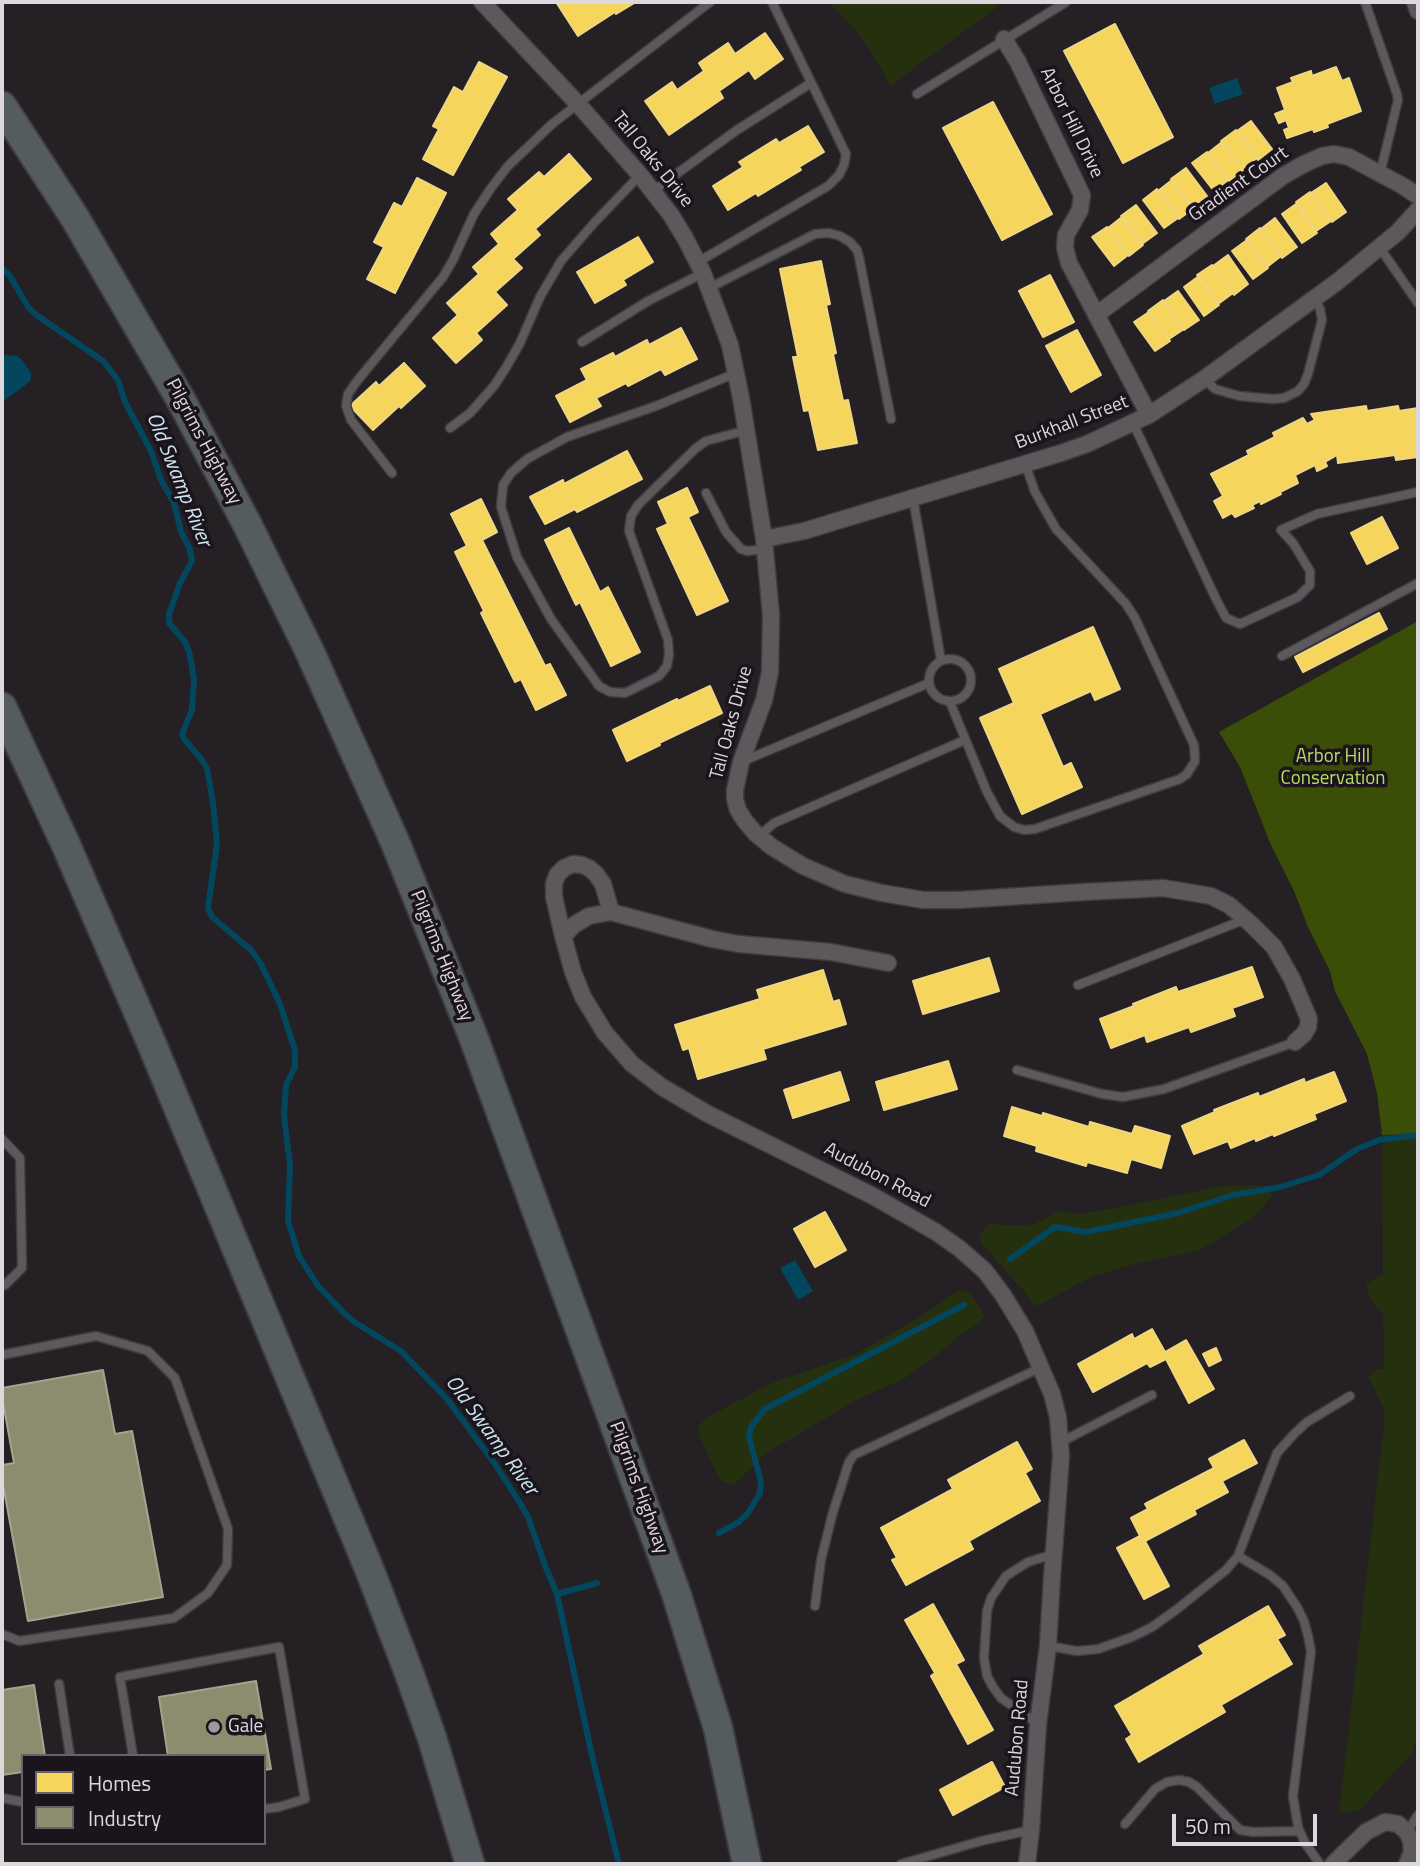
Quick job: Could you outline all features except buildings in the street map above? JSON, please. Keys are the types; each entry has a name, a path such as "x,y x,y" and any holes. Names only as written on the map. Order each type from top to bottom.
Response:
{"highway":[{"name":"Pilgrims Highway","path":"2,106 112,278 201,436 304,639 401,855 472,1035 676,1593 718,1728 747,1864"},
{"path":"2,707 66,845 151,1042 370,1571 428,1727 470,1864"}],"street":[{"name":"Tall Oaks Drive","path":"482,2 578,104 653,191 678,227 703,274 730,345 765,544 771,615 770,672 764,699 736,776 735,799 745,821 772,847 803,866 845,884 923,900 1163,888 1211,896 1229,905 1246,919 1273,947 1292,979 1308,1020 1304,1034 1295,1042"},
{"path":"1415,2 1418,11"},
{"name":"Arbor Hill Drive","path":"1004,40 1018,62 1082,195 1082,206 1068,230 1065,248 1069,263 1149,415"},
{"name":"Gradient Court","path":"1096,316 1283,176 1322,156 1340,154 1349,157 1418,196"},
{"name":"Burkhall Street","path":"765,544 1087,444 1149,415 1315,299 1380,248 1418,210"},
{"name":"Audubon Road","path":"611,912 603,884 589,868 572,864 557,875 554,897 573,972 583,997 632,1064 662,1087 699,1109 880,1199 924,1224 960,1249 985,1271 1003,1295 1025,1331 1042,1367 1055,1405 1061,1442 1061,1471 1048,1646 1038,1724 1027,1864"},
{"path":"563,936 589,916 611,912 739,944 831,952 888,963"},
{"path":"1333,1864 1366,1832 1385,1822 1398,1824 1407,1832 1412,1852 1407,1864"}],"lane":[{"path":"392,473 351,420 346,406 348,394 443,276 474,214 508,166 552,124 710,2"},
{"path":"703,274 828,186 845,165 846,154 772,2"},
{"path":"917,94 1066,2"},
{"path":"1365,2 1398,100 1380,174"},
{"path":"653,191 737,130 811,83"},
{"path":"450,428 470,413 494,386 520,343 540,297 561,261 640,175"},
{"path":"582,342 648,301 703,274 815,234 829,233 850,242 859,257 891,419"},
{"path":"1380,248 1418,303"},
{"path":"1204,379 1215,389 1227,394 1248,397 1284,398 1298,391 1308,374 1322,320 1315,299"},
{"path":"736,373 567,438 527,459 511,472 503,485 501,507 517,557 551,619 599,686 610,692 625,693 659,676 667,666 668,640 629,531 631,516 638,505 695,449 706,441 747,430"},
{"path":"1133,423 1216,601 1226,618 1240,624 1298,597 1310,585 1310,571 1293,543 1281,530 1317,514 1418,492"},
{"path":"950,702 987,792 1000,816 1014,827 1024,830 1035,829 1180,779 1187,775 1195,761 1194,745 1135,618 1126,604 1056,529 1035,492 1025,463"},
{"path":"706,493 726,532 741,549 747,551 765,544"},
{"path":"913,498 941,660"},
{"path":"1282,656 1418,583"},
{"path":"952,659 964,666 970,676 968,691 961,699 950,702 933,691 929,674 941,660 952,659"},
{"path":"741,762 929,683"},
{"path":"759,836 774,823 965,740"},
{"path":"1079,985 1246,919"},
{"path":"1017,1070 1102,1094 1123,1097 1164,1089 1295,1042"},
{"path":"2,1139 20,1158 22,1268 2,1285"},
{"path":"2,1355 96,1336 148,1351 175,1378 228,1529 227,1565 208,1593 174,1618 19,1642 2,1634"},
{"path":"815,1606 821,1560 833,1512 849,1462 854,1455 1042,1367"},
{"path":"1061,1442 1152,1395"},
{"path":"1048,1646 1077,1651 1098,1649 1132,1636 1152,1627 1226,1570 1238,1556 1277,1453 1307,1423 1350,1396"},
{"path":"1038,1724 1001,1698 987,1676 984,1658 987,1611 991,1598 1006,1576 1028,1562 1054,1554"},
{"path":"1238,1556 1270,1574 1283,1586 1297,1607 1308,1636 1311,1651 1293,1796 1299,1831 1320,1864"},
{"path":"134,1754 121,1677 279,1647 305,1798 266,1809"},
{"path":"59,1684 70,1754"},
{"path":"1125,1824 1155,1789 1167,1782 1179,1780 1197,1787 1240,1830 1299,1831"},
{"path":"2,1798 21,1802"},
{"path":"1407,1832 1418,1815"},
{"path":"901,1864 1031,1830"}],"green space":[{"path":"829,2 1004,2 890,86 862,38"},
{"name":"Arbor Hill Conservation","path":"1418,621 1418,1134 1382,1135 1377,1093 1367,1054 1335,991 1330,971 1271,845 1240,767 1219,732"},
{"path":"1418,1134 1418,1736 1412,1753 1360,1810 1339,1813 1384,1425 1384,1409 1368,1376 1376,1370 1384,1369 1383,1314 1370,1299 1366,1284 1378,1276 1383,1276 1382,1135"},
{"path":"1260,1185 1273,1194 1256,1215 1201,1250 1135,1264 1091,1277 1034,1306 981,1243 980,1233 990,1224 1031,1226 1058,1211 1080,1214 1222,1186"},
{"path":"960,1290 970,1293 985,1316 976,1325 904,1379 860,1398 765,1454 734,1485 720,1480 697,1427 708,1417 769,1384 856,1354"}],"water":[{"path":"1237,78 1243,94 1215,104 1209,88"},
{"path":"2,355 17,356 23,361 31,373 31,380 2,405"},
{"path":"795,1260 813,1291 798,1300 780,1268"}],"waterway":[{"name":"Old Swamp River","path":"2,268 35,314 103,361 118,380 125,402 174,503 181,532 190,549 192,561 180,583 169,614 169,623 185,642 194,680 192,710 182,734 207,768 213,803 217,844 208,908 212,917 251,950 261,964 280,1004 295,1050 295,1067 286,1085 284,1115 290,1165 288,1221 299,1256 318,1286 345,1314 401,1351 447,1399 495,1464 528,1517 557,1594 619,1864"},
{"path":"1010,1259 1055,1227 1086,1232 1178,1213 1233,1195 1280,1187 1319,1175 1357,1149 1379,1140 1418,1135"},
{"path":"719,1533 739,1522 760,1493 761,1482 749,1437 751,1427 765,1409 964,1305"},
{"path":"557,1594 597,1583"}],"place":[{"name":"Gale","path":"214,1727"}]}
